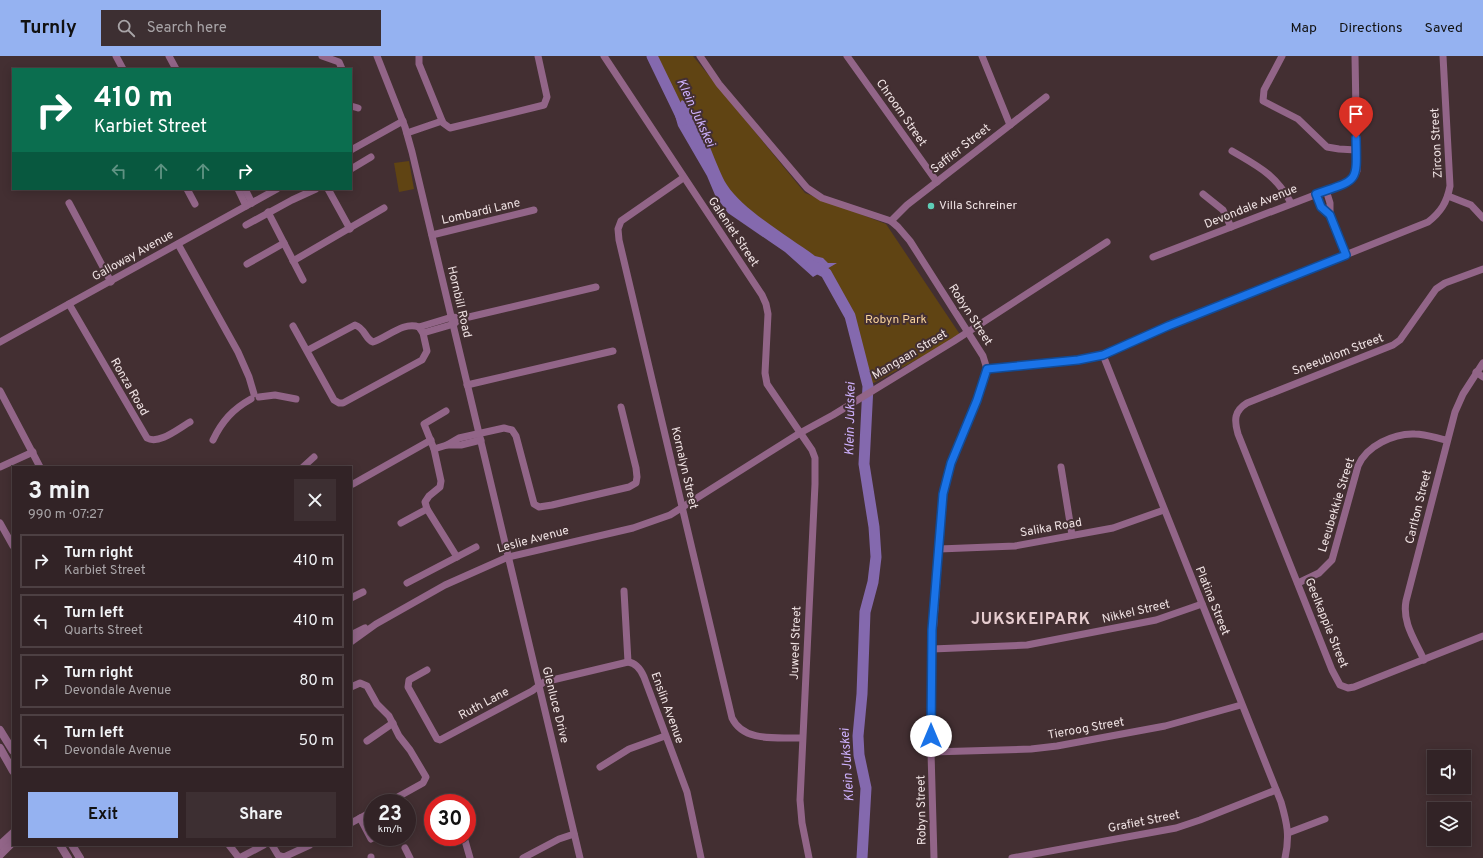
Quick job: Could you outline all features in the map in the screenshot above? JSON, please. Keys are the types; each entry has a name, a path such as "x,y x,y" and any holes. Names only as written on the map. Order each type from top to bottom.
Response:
{"street":[{"path":"116,56 122,68"},
{"path":"169,56 175,68"},
{"path":"322,56 339,62 342,68"},
{"name":"Hornbill Road","path":"377,56 407,133 508,557"},
{"path":"419,56 419,64 442,121 447,127 454,127 542,106 546,102 547,97 538,56"},
{"name":"Galeniet Street","path":"604,56 766,304 768,319 766,380 800,434"},
{"name":"Robyn Street","path":"700,56 719,84 804,186 822,198 891,221 898,227 910,241 968,332 983,356 987,369 985,378 947,476 943,494 932,649 931,752 934,858"},
{"name":"Chroom Street","path":"847,56 937,182"},
{"path":"982,56 1010,125"},
{"path":"1282,56 1264,90 1263,101 1298,120 1327,147 1356,150"},
{"name":"Devondale Avenue","path":"1153,257 1346,183 1354,178 1357,171 1355,56"},
{"name":"Zircon Street","path":"1346,255 1428,222 1442,208 1448,196 1450,177 1443,56"},
{"name":"Saffier Street","path":"891,221 901,210 1046,97"},
{"path":"407,133 442,121"},
{"path":"352,149 403,122"},
{"path":"1232,151 1273,177 1282,187 1291,203"},
{"path":"352,168 371,157"},
{"name":"Kornalyn Street","path":"683,178 623,219 618,229 682,509 726,696 734,722 740,730 751,735 802,738"},
{"path":"188,190 195,204"},
{"path":"239,190 249,204"},
{"path":"245,190 249,204"},
{"name":"Galloway Avenue","path":"0,342 275,190"},
{"path":"246,225 268,212 314,190"},
{"path":"329,190 350,229"},
{"path":"987,369 1078,360 1103,355 1168,326 1346,255 1330,215 1330,203 1326,190"},
{"path":"1203,194 1223,210 1231,227"},
{"path":"1316,194 1321,207 1330,215"},
{"path":"1448,196 1468,203 1483,218"},
{"path":"69,203 111,282"},
{"path":"293,261 384,208"},
{"name":"Lombardi Lane","path":"432,235 534,210"},
{"path":"268,212 303,280"},
{"name":"Mangaan Street","path":"682,509 800,434 968,332 1107,242"},
{"path":"247,264 284,243"},
{"path":"178,244 238,352 249,377 254,397"},
{"name":"Sneeublom Street","path":"1236,426 1236,414 1241,406 1396,344 1436,289 1445,283 1483,269"},
{"path":"308,350 355,325 362,329 370,341 373,342 400,329 412,326 421,330 460,318 596,287"},
{"name":"Ronza Road","path":"69,304 147,438 151,440 158,439 190,422"},
{"path":"293,326 308,350 334,400 341,403 422,360 427,351 421,330"},
{"path":"467,385 613,351"},
{"name":"Platina Street","path":"1103,355 1281,802 1289,840 1285,858"},
{"name":"Carlton Street","path":"1424,660 1406,622 1405,607 1446,440 1458,404 1476,372 1483,363"},
{"path":"1476,372 1483,377"},
{"path":"0,391 40,466"},
{"path":"213,440 222,423 230,413 254,397 275,395 296,399"},
{"path":"434,449 447,445 459,438 480,437 504,428 510,429 514,432 534,504 540,507 629,488 636,483 638,476 621,407"},
{"path":"446,411 424,424 434,449 441,484 426,499 425,502 427,509 457,557"},
{"name":"Geelkappie Street","path":"1236,426 1335,676 1342,686 1354,687 1483,636"},
{"name":"Juweel Street","path":"800,434 812,450 816,468 802,738 800,810 809,858"},
{"name":"Leeubekkie Street","path":"1298,583 1319,573 1332,560 1358,466 1365,453 1377,445 1407,434 1417,434 1446,440"},
{"path":"353,484 431,440"},
{"path":"0,467 33,452"},
{"path":"305,466 314,456"},
{"path":"1061,467 1072,535"},
{"path":"401,523 427,509"},
{"name":"Leslie Avenue","path":"352,635 376,624 445,585 508,557 633,528 664,518 682,509"},
{"name":"Salika Road","path":"939,549 1005,547 1123,525 1164,510"},
{"path":"0,523 12,544"},
{"path":"407,583 476,547"},
{"name":"Glenluce Drive","path":"508,557 580,858"},
{"path":"539,686 546,682 628,662 624,590"},
{"path":"352,598 363,592"},
{"name":"Nikkel Street","path":"932,649 1027,645 1156,620 1202,604"},
{"name":"Leslie Avenue","path":"352,641 376,624"},
{"name":"Enslin Avenue","path":"628,662 634,664 641,672 687,792 701,858"},
{"name":"Ruth Lane","path":"426,670 409,680 408,687 438,740 539,686"},
{"path":"352,686 360,683 365,685 377,704 388,714 399,736 420,765 426,779 418,787 404,794"},
{"name":"Tieroog Street","path":"931,752 1031,750 1058,746 1165,726 1241,704"},
{"path":"367,741 393,723"},
{"path":"0,730 12,749"},
{"path":"600,768 629,749 665,736"},
{"path":"0,748 12,769"},
{"name":"Grafiet Street","path":"1012,858 1176,828 1276,790"},
{"path":"352,822 364,816"},
{"path":"360,818 364,826"},
{"path":"1288,833 1325,819"},
{"path":"0,845 12,834"},
{"path":"523,858 559,839 574,834"},
{"path":"0,855 12,843"},
{"path":"61,846 68,858"},
{"path":"73,846 80,858"},
{"path":"230,846 239,858 262,846"},
{"path":"273,846 278,855 287,858 308,846"},
{"path":"467,846 470,858"},
{"path":"404,848 410,858"}],"green space":[{"name":"Robyn Park","path":"652,56 693,56 805,193 886,224 961,336 868,386 850,316 826,273 807,263 731,205 681,114"},
{"path":"409,161 414,189 399,192 394,163"}],"shaded area":[{"path":"682,100 695,114 722,176 734,194 755,213 815,256 823,258 828,263 837,263 813,277 785,252 728,213 715,195 707,176 678,126 674,112"}],"waterway":[{"name":"Klein Jukskei","path":"652,56 683,120"},
{"name":"Klein Jukskei","path":"811,265 826,273 850,316 868,386 864,464 874,527 876,557 873,582 865,612 862,694 858,736 859,755 866,788 862,858"}],"place":[{"name":"Villa Schreiner","path":"931,206"}],"district":[{"name":"JUKSKEIPARK","path":"1031,620"}],"route":[{"path":"931,736 932,630 943,494 951,463 977,400 987,369 1078,360 1103,355 1147,334 1346,255 1330,215 1321,207 1316,194 1346,183 1354,178 1357,171 1356,138"}]}
